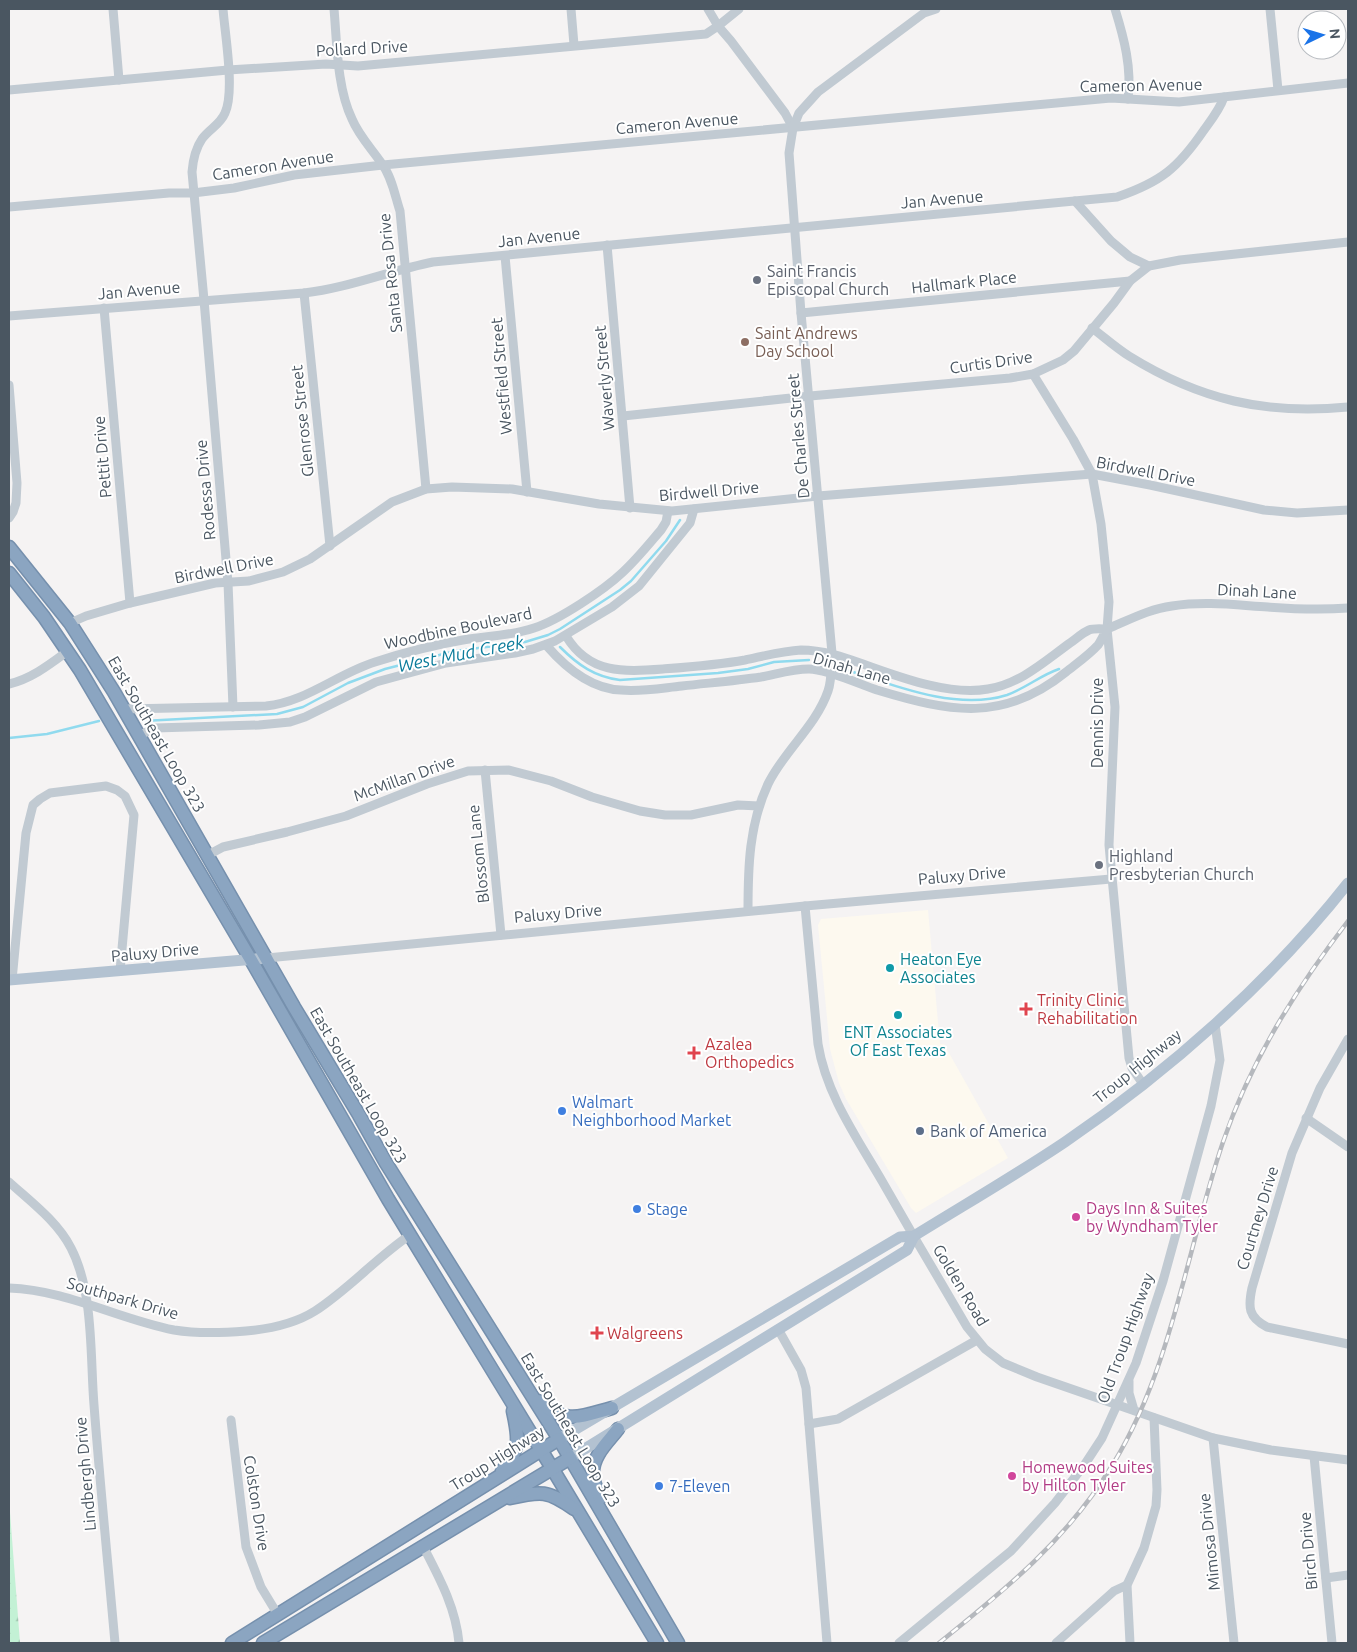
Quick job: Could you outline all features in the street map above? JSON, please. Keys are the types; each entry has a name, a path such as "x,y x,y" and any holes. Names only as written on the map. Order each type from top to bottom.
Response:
{"highway":[{"name":"East Southeast Loop 323","path":"10,550 70,623 125,709 386,1163 559,1439 678,1643"},
{"name":"East Southeast Loop 323","path":"9,573 44,616 68,651 116,730 251,960 388,1200 657,1643"},
{"path":"533,1398 552,1411 570,1418 581,1417 612,1408"},
{"path":"496,1478 511,1459 518,1445 518,1435 511,1401"},
{"path":"606,1517 593,1479 593,1469 598,1454 618,1429"},
{"name":"Troup Highway","path":"232,1643 559,1439"},
{"name":"Troup Highway","path":"263,1643 570,1458"},
{"path":"500,1500 534,1492 544,1493 558,1498 578,1512"}],"main road":[{"name":"Troup Highway","path":"559,1439 900,1237 914,1236 1066,1142 1144,1084 1215,1024 1275,966 1348,883"},
{"name":"Paluxy Drive","path":"10,980 267,958"},
{"name":"Troup Highway","path":"570,1458 908,1250 914,1236"}],"street":[{"path":"113,9 119,80"},
{"name":"Rodessa Drive","path":"222,9 229,96 225,113 220,123 202,138 192,160 193,193 228,583 233,707"},
{"name":"Santa Rosa Drive","path":"334,9 343,94 351,118 367,145 383,165 400,211 426,489"},
{"path":"570,9 574,45"},
{"path":"708,9 718,26 779,105 793,128"},
{"name":"Pollard Drive","path":"9,90 228,70 340,65 358,66 706,34 739,9"},
{"name":"De Charles Street","path":"748,911 748,861 759,806 769,782 818,712 829,690 832,654 794,228 789,153 793,128 799,113 818,92 924,11 936,9"},
{"path":"1115,9 1126,52 1130,81 1128,99"},
{"path":"1270,9 1278,90"},
{"name":"Cameron Avenue","path":"9,208 160,194 193,193 234,188 310,172 383,165 1111,98 1179,102 1348,83"},
{"name":"Jan Avenue","path":"9,316 304,293 325,290 433,262 1117,197 1133,192 1160,179 1172,170 1193,146 1221,106 1224,97"},
{"path":"1074,201 1116,246 1130,257 1149,266"},
{"name":"Curtis Drive","path":"623,416 810,396 1010,378 1033,374 1063,360 1074,351 1130,281 1149,266 1180,260 1348,242"},
{"name":"Waverly Street","path":"607,245 630,508"},
{"name":"Westfield Street","path":"506,256 527,492"},
{"name":"Hallmark Place","path":"801,313 1130,281"},
{"name":"Glenrose Street","path":"304,293 330,546"},
{"name":"Pettit Drive","path":"104,308 130,603"},
{"path":"1092,328 1128,355 1160,373 1195,390 1230,401 1259,406 1306,410 1348,408"},
{"name":"Dennis Drive","path":"1033,374 1074,439 1092,474 1101,524 1108,602 1108,629 1115,723 1109,834 1111,879 1129,1058 1132,1068 1144,1084"},
{"path":"9,385 17,483 16,503 9,518"},
{"name":"Birdwell Drive","path":"70,623 86,616 130,603 215,583 249,581 283,572 310,559 392,502 426,489 492,487 630,508 668,511 818,496 1092,474 1264,510 1297,513 1348,510"},
{"name":"Woodbine Boulevard","path":"140,735 156,728 259,725 290,722 376,682 446,663 515,653 546,645 566,636 612,608 639,586 690,523 694,509"},
{"name":"Woodbine Boulevard","path":"125,709 233,707 284,703 305,696 340,677 374,662 429,647 465,639 514,633 544,624 584,600 623,572 661,530 666,522 668,511"},
{"name":"Dinah Lane","path":"566,636 579,654 594,663 611,669 630,671 718,664 782,652 816,650 925,685 966,691 1005,685 1021,678 1090,630 1108,629 1144,613 1170,606 1190,603 1217,603 1291,608 1348,608"},
{"name":"Dinah Lane","path":"546,645 565,664 587,680 620,690 642,690 731,681 811,668 869,688 927,703 950,708 980,709 1005,705 1028,697 1049,685 1097,646 1108,629"},
{"path":"9,684 23,680 38,672 68,651"},
{"name":"McMillan Drive","path":"208,855 223,847 346,816 452,775 485,770 509,770 527,774 640,811 665,815 691,814 738,805 759,806"},
{"name":"Blossom Lane","path":"485,770 501,935"},
{"path":"10,980 26,833 33,805 50,793 106,786 117,790 125,796 134,815 120,971"},
{"name":"Paluxy Drive","path":"267,958 748,911 1111,879"},
{"name":"Golden Road","path":"805,906 818,1044 822,1064 831,1090 966,1326 985,1349 1004,1363 1037,1377 1213,1438 1270,1450 1348,1460"},
{"name":"Old Troup Highway","path":"899,1643 1011,1551 1049,1510 1102,1438 1129,1378 1163,1280 1211,1106 1220,1060 1215,1024"},
{"name":"Courtney Drive","path":"1348,1039 1320,1088 1292,1153 1249,1303 1252,1314 1257,1321 1267,1327 1348,1344"},
{"path":"1306,1118 1348,1147"},
{"name":"Lindbergh Drive","path":"9,1182 44,1214 66,1240 80,1271 86,1303 92,1361 115,1643"},
{"name":"Southpark Drive","path":"9,1288 41,1290 142,1322 194,1333 261,1330 287,1323 314,1312 410,1235"},
{"path":"778,1329 801,1370 806,1388 827,1643"},
{"path":"809,1424 838,1419 977,1340"},
{"path":"1129,1378 1129,1393 1134,1410"},
{"path":"1130,1643 1127,1585 1144,1548 1156,1506 1154,1418"},
{"name":"Colston Drive","path":"230,1420 246,1548 262,1587 278,1615"},
{"name":"Mimosa Drive","path":"1213,1438 1234,1643"},
{"name":"Birch Drive","path":"1314,1456 1332,1643"},
{"path":"423,1546 452,1606 459,1643"},
{"path":"1326,1578 1348,1575"},
{"path":"1056,1643 1114,1591 1127,1585"}],"shaded area":[{"path":"928,910 940,1044 944,1044 1008,1158 916,1213 911,1208 846,1099 839,1083 830,1049 818,925 821,919"}],"green space":[{"path":"9,1499 20,1643 9,1643"}],"waterway":[{"name":"West Mud Creek","path":"143,721 277,714 303,707 348,683 385,669 455,651 525,642 548,635 620,590 631,581 666,541 680,520"},
{"path":"560,647 587,669 603,676 620,680 718,673 748,669 774,662 809,660"},
{"path":"847,670 926,694 968,700 988,699 1007,695 1059,669"},
{"name":"West Mud Creek","path":"9,738 47,734 99,721"}],"railway":[{"path":"939,1643 1012,1582 1056,1539 1076,1516 1113,1464 1133,1427 1150,1388 1164,1348 1177,1307 1210,1182 1234,1112 1276,1026 1310,973 1348,921"}],"place":[{"name":"Saint Francis Episcopal Church","path":"757,280"},
{"name":"Saint Andrews Day School","path":"745,342"},
{"name":"Highland Presbyterian Church","path":"1099,865"},
{"name":"Heaton Eye Associates","path":"890,968"},
{"name":"Trinity Clinic Rehabilitation","path":"1026,1009"},
{"name":"ENT Associates Of East Texas","path":"898,1015"},
{"name":"Azalea Orthopedics","path":"694,1053"},
{"name":"Walmart Neighborhood Market","path":"562,1111"},
{"name":"Bank of America","path":"920,1131"},
{"name":"Stage","path":"637,1209"},
{"name":"Days Inn & Suites by Wyndham Tyler","path":"1076,1217"},
{"name":"Walgreens","path":"597,1333"},
{"name":"Homewood Suites by Hilton Tyler","path":"1012,1476"},
{"name":"7-Eleven","path":"659,1486"}]}
